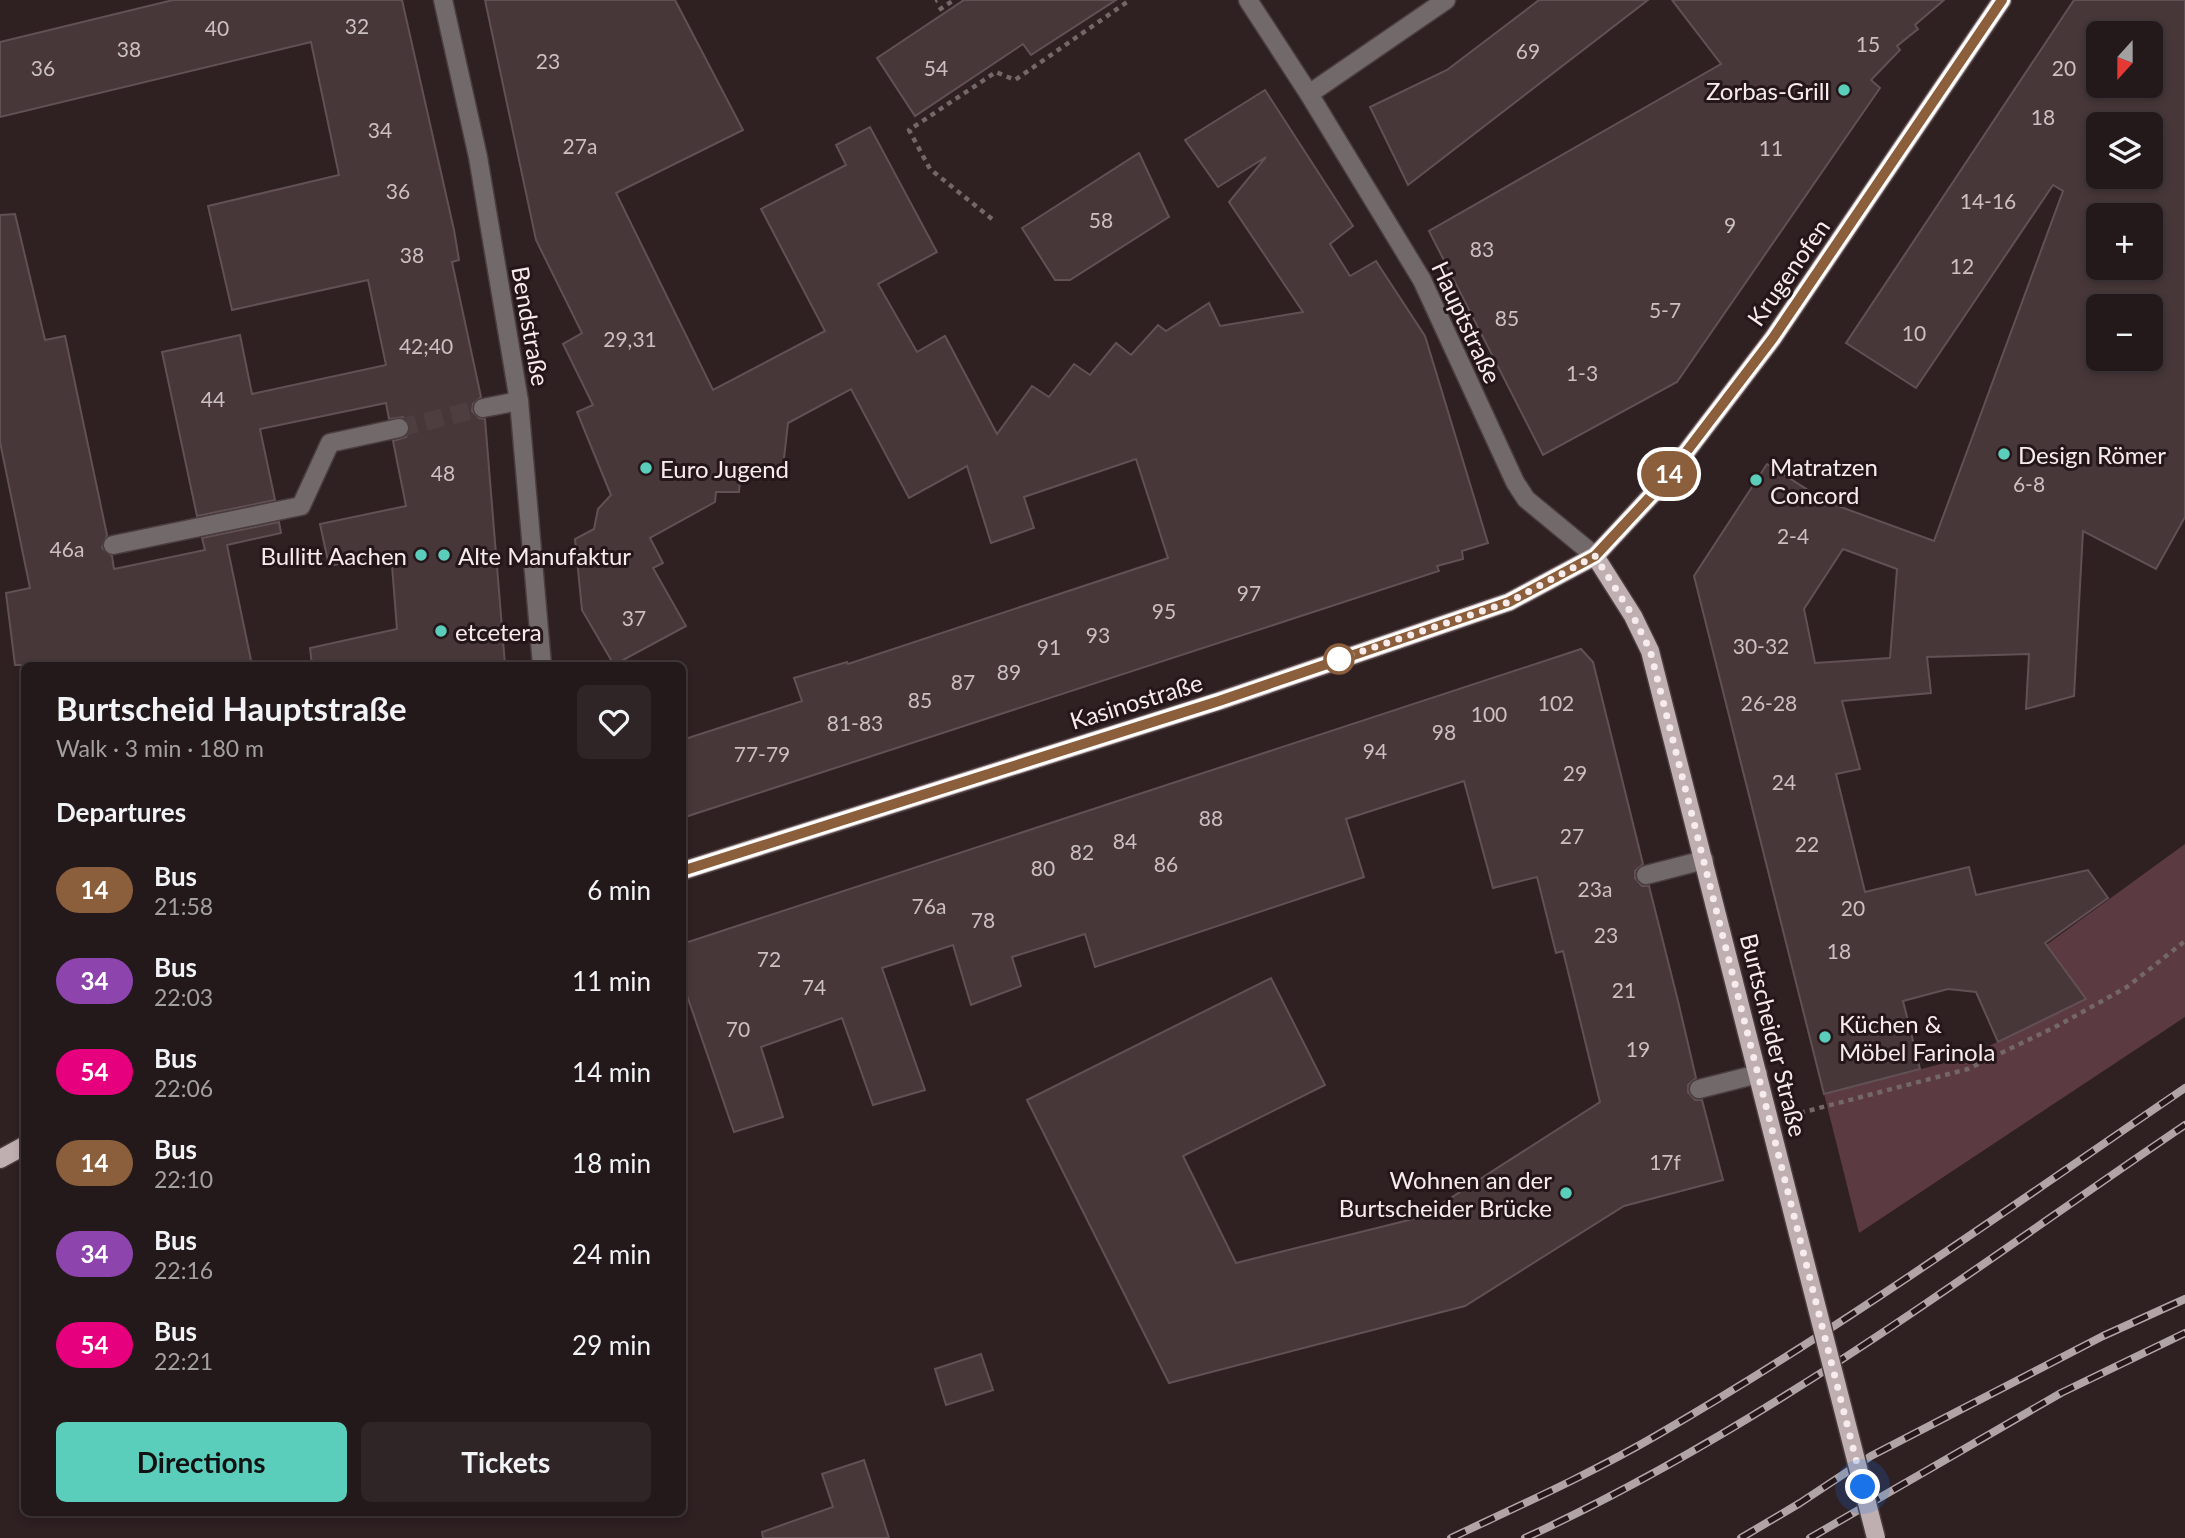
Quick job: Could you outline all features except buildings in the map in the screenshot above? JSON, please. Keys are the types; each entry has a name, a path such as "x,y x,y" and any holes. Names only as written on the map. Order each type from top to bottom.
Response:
{"main road":[{"name":"Krugenofen","path":"1595,556 1661,485 1773,338 2002,0"},
{"name":"Burtscheider Straße","path":"1595,556 1633,616 1650,650 1876,1538"},
{"name":"Kasinostraße","path":"686,870 1219,701 1509,602 1595,556"},
{"path":"0,1159 21,1148"}],"street":[{"name":"Bendstraße","path":"443,0 478,158 519,401 542,662"},
{"name":"Hauptstraße","path":"1248,0 1310,94 1422,280 1515,482 1526,499 1595,556"},
{"path":"1310,94 1446,0"},
{"path":"483,408 519,401"},
{"path":"113,545 301,506 330,443 399,428"},
{"path":"1646,875 1704,860"},
{"path":"1699,1089 1758,1074"}],"path":[{"path":"939,10 954,0"},
{"path":"992,219 930,169 909,130 996,72 1015,80 1130,0"},
{"path":"1770,1120 1968,1069 2059,1025 2127,987 2185,942"}],"shaded area":[{"path":"2185,844 2185,1017 1859,1233 1824,1094 1964,1058 2086,999 2046,945"}],"tunnel":[{"path":"399,428 483,408"}],"railway":[{"path":"1451,1538 1608,1462 1726,1394 1925,1266 2185,1088"},
{"path":"1525,1538 1698,1448 1781,1398 1944,1291 2185,1125"},
{"path":"1741,1538 1871,1456 2103,1336 2185,1299"},
{"path":"1810,1538 2061,1393 2185,1333"}],"bus line":[{"name":"14","path":"686,870 1219,701 1509,602 1595,556 1661,485 1773,338 2002,0"}],"place":[{"name":"Zorbas-Grill","path":"1844,90"},
{"name":"Design Römer","path":"2004,454"},
{"name":"Euro Jugend","path":"646,468"},
{"name":"Matratzen Concord","path":"1756,480"},
{"name":"Bullitt Aachen","path":"421,555"},
{"name":"Alte Manufaktur","path":"444,555"},
{"name":"etcetera","path":"441,631"},
{"name":"Küchen & Möbel Farinola","path":"1825,1037"},
{"name":"Wohnen an der Burtscheider Brücke","path":"1566,1193"}],"route":[{"path":"1339,659 1509,602 1595,556 1633,616 1650,650 1863,1487"}]}
